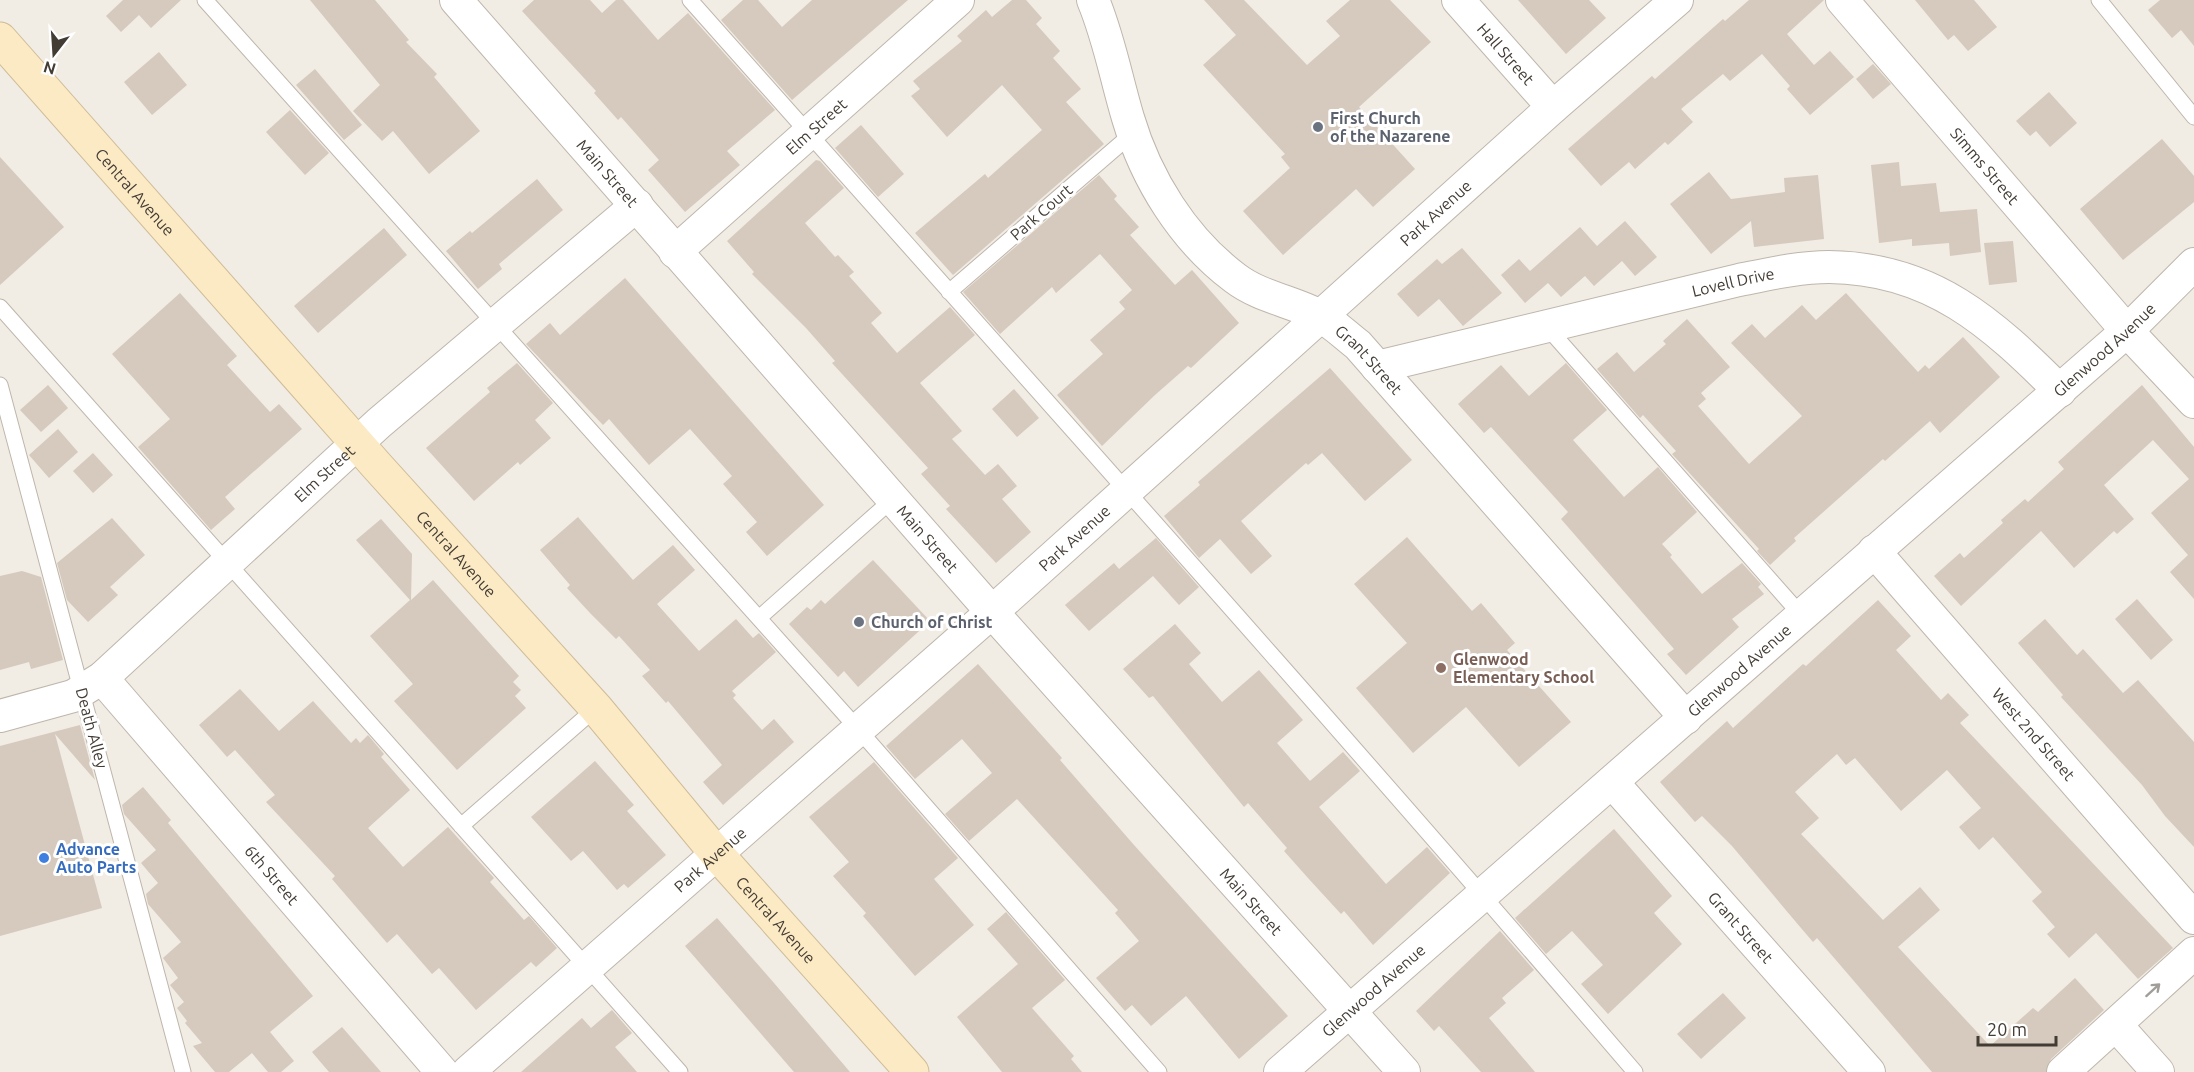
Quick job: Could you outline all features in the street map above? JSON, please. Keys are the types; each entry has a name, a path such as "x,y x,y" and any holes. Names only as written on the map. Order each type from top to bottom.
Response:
{"street":[{"name":"Main Street","path":"456,0 992,612 1404,1072"},
{"name":"Elm Street","path":"675,252 958,0"},
{"name":"Grant Street","path":"1093,0 1113,57 1134,133 1171,210 1199,247 1238,280 1260,293 1319,315 1358,345 1686,718"},
{"name":"Hall Street","path":"1458,0 1552,107"},
{"name":"Park Avenue","path":"468,1072 992,612 1319,315 1552,107 1677,0"},
{"name":"Simms Street","path":"1842,0 2127,331"},
{"name":"Central Avenue","path":"0,39 357,444 596,708 716,853 912,1072"},
{"name":"Elm Street","path":"0,716 73,696 92,684 357,444 637,205"},
{"name":"Glenwood Avenue","path":"1280,1072 1874,551 2060,391 2127,331 2194,264"},
{"name":"Lovell Drive","path":"1377,367 1739,280 1797,269 1830,267 1859,270 1922,285 1965,306 2004,335 2060,391"},
{"path":"2127,331 2194,402"},
{"name":"West 2nd Street","path":"1874,551 2194,918"},
{"name":"6th Street","path":"92,684 442,1072"},
{"name":"Grant Street","path":"1612,782 1869,1072"},
{"path":"2063,1072 2194,953"},
{"path":"2116,1024 2158,1072"}],"lane":[{"path":"205,0 858,729 1159,1072"},
{"path":"690,0 1127,490 1483,894 1635,1072"},
{"path":"2099,0 2194,117"},
{"name":"Park Court","path":"949,292 1134,133"},
{"path":"0,307 680,1072"},
{"path":"1546,326 1802,616"},
{"name":"Death Alley","path":"0,385 92,684 183,1072"},
{"path":"759,618 893,499"},
{"path":"461,826 596,708"}],"building":[{"path":"123,0 181,0 151,28 139,15 121,32 106,16"},
{"path":"310,0 375,0 409,40 406,42 437,74 434,77 480,131 429,174 393,131 382,141 353,111 380,85"},
{"path":"534,0 590,0 602,13 616,0 623,0 658,40 688,13 775,110 727,151 740,165 685,212 648,170 659,160 621,117 618,120 594,93 596,91 522,11"},
{"path":"743,0 758,0 782,27 812,0 908,0 792,100 721,20"},
{"path":"1012,0 1026,0 1042,18 1036,24 1060,51 1053,58 1081,89 1066,102 1104,144 953,275 915,233 985,174 988,178 1042,130 1002,85 947,137 911,96 920,89 913,81 962,41 957,36 986,10 992,17"},
{"name":"First Church of the Nazarene","path":"1204,0 1244,0 1307,65 1340,36 1326,21 1350,0 1390,0 1431,42 1359,107 1415,169 1373,207 1356,189 1283,255 1243,211 1290,168 1281,157 1285,154 1203,65 1236,35"},
{"path":"1518,0 1589,0 1606,18 1566,54"},
{"path":"1749,0 1824,0 1787,34 1814,65 1830,51 1854,77 1810,115 1787,89 1790,86 1762,54 1730,81 1723,74 1681,109 1693,122 1668,145 1665,142 1635,169 1629,162 1601,186 1568,149 1652,76 1655,79 1723,19 1725,21"},
{"path":"1915,0 1974,0 1997,27 1968,51 1954,35 1948,40"},
{"path":"2160,0 2194,0 2194,46 2181,30 2172,38 2148,10"},
{"path":"159,52 187,85 152,115 124,82"},
{"path":"1873,64 1891,84 1873,99 1856,79"},
{"path":"315,69 362,125 344,140 296,85"},
{"path":"2049,92 2077,123 2050,147 2036,131 2030,136 2016,121"},
{"path":"290,110 329,153 305,175 266,132"},
{"path":"861,125 904,174 878,197 835,148"},
{"path":"2162,139 2194,176 2194,202 2123,260 2080,209"},
{"path":"0,157 64,227 0,285"},
{"path":"816,160 820,161 844,188 805,223 835,257 838,255 854,272 849,276 882,313 871,323 897,353 950,307 975,335 920,383 962,431 952,439 985,475 998,464 1017,486 1002,499 1031,532 996,563 946,509 950,506 921,474 928,468 832,363 835,361 806,328 752,274 754,272 727,241"},
{"path":"1899,162 1901,186 1936,183 1940,212 1977,209 1981,252 1950,256 1949,243 1912,246 1912,239 1879,243 1871,165"},
{"path":"1709,172 1731,199 1785,192 1784,178 1818,175 1824,239 1754,247 1751,221 1711,254 1670,204"},
{"path":"1099,175 1117,196 1114,199 1139,227 1130,235 1175,285 1192,270 1239,323 1191,368 1188,366 1155,395 1102,446 1057,395 1103,354 1090,340 1125,309 1119,302 1132,290 1100,254 1056,293 1052,287 1000,334 963,292"},
{"path":"537,179 563,210 499,264 502,269 478,289 446,251 470,231 472,233"},
{"path":"1625,221 1657,257 1635,276 1622,261 1594,286 1585,276 1561,297 1548,283 1525,303 1501,275 1519,259 1530,271 1580,227 1597,246"},
{"path":"384,228 407,255 318,333 294,306"},
{"path":"2013,241 2017,282 1989,285 1984,243"},
{"path":"1462,248 1502,293 1463,326 1439,299 1418,317 1397,294 1437,259 1442,264"},
{"path":"625,278 824,505 767,556 746,532 757,522 723,484 732,476 690,429 649,465 609,419 603,425 526,344 550,323 560,335"},
{"path":"180,293 237,356 227,365 270,412 279,404 302,429 225,497 235,509 211,530 138,447 170,419 112,354"},
{"path":"1846,293 1918,372 1925,365 1929,369 1963,337 2000,377 1940,433 1930,421 1885,461 1883,459 1794,538 1796,541 1770,565 1757,551 1759,549 1672,454 1676,451 1643,415 1640,418 1597,369 1617,352 1634,372 1666,344 1663,341 1687,319 1730,367 1701,393 1706,399 1698,406 1749,464 1802,416 1731,343 1752,324 1765,338 1802,305 1816,320"},
{"path":"517,363 553,403 535,420 551,438 520,465 518,462 474,501 426,448 490,392 487,388"},
{"path":"1566,363 1607,410 1573,440 1624,497 1658,467 1697,512 1662,544 1672,555 1670,557 1702,594 1742,563 1761,584 1758,587 1764,594 1732,619 1739,627 1686,675 1667,654 1674,649 1561,519 1568,512 1491,427 1484,433 1458,404 1501,365 1529,396"},
{"path":"1330,368 1412,460 1365,501 1322,453 1308,465 1306,463 1241,521 1272,556 1251,574 1220,539 1199,558 1164,516 1200,485 1198,482"},
{"path":"48,385 68,408 41,432 20,410"},
{"path":"2142,385 2194,447 2194,599 2170,572 2188,555 2151,513 2189,479 2153,440 2104,485 2134,519 2117,534 2114,531 2074,568 2041,531 1961,606 1934,576 1960,553 1964,558 2003,523 2001,520 2025,499 2028,502 2064,469 2058,462"},
{"path":"1014,389 1039,418 1017,437 992,409"},
{"path":"58,429 78,452 49,478 29,455"},
{"path":"93,453 113,475 93,493 73,471"},
{"path":"578,517 633,580 673,545 695,570 657,604 699,651 736,619 753,638 759,633 776,652 732,691 736,695 733,698 762,730 774,719 794,742 723,805 703,782 722,765 668,701 666,703 642,676 650,670 619,636 616,639 567,588 570,585 540,550"},
{"path":"112,518 145,555 110,587 118,595 88,622 67,600 57,563"},
{"path":"381,519 412,554 411,600 433,580 519,676 513,682 521,690 515,696 526,708 457,770 394,701 413,684 370,636 410,600 356,540"},
{"path":"1407,537 1472,611 1481,603 1515,643 1507,650 1571,722 1519,767 1466,707 1413,753 1356,688 1407,643 1354,584"},
{"path":"1156,538 1199,587 1179,605 1153,576 1089,631 1065,605 1114,563 1119,569"},
{"name":"Church of Christ","path":"873,560 930,621 858,687 844,671 838,677 789,624 807,607 811,610 821,600 825,604"},
{"path":"22,571 41,577 63,660 31,669 29,662 0,670 0,576"},
{"path":"2137,599 2173,640 2151,660 2115,619"},
{"path":"1878,600 1911,636 1896,650 1941,700 1948,693 1969,715 1960,723 2173,948 2138,979 2096,933 2069,958 2047,934 2055,927 2032,901 2042,892 1993,837 1979,850 1959,827 1981,808 1947,770 1901,811 1855,758 1846,765 1837,754 1795,792 1819,818 1801,834 1883,920 1920,887 1940,910 1898,947 1990,1046 2033,1008 2038,1012 2075,978 2104,1010 2051,1059 2046,1072 1932,1072 1817,938 1813,942 1732,846 1702,816 1695,822 1660,782 1727,721 1733,728 1803,664 1806,666"},
{"path":"2045,619 2077,655 2083,649 2123,693 2138,680 2194,742 2194,847 2165,816 2142,785 2061,697 2063,695 2018,643"},
{"path":"1175,624 1201,653 1189,664 1222,702 1259,670 1303,720 1277,743 1310,781 1343,752 1360,771 1319,807 1386,884 1427,847 1450,873 1373,945 1344,911 1341,914 1284,851 1287,848 1248,803 1244,807 1153,696 1149,698 1123,669"},
{"path":"978,664 1062,758 1060,760 1134,845 1288,1016 1239,1059 1186,996 1151,1026 1132,1005 1125,1011 1096,978 1139,941 1115,913 1118,910 1017,799 969,841 945,814 992,773 962,739 915,779 886,746"},
{"path":"240,689 279,731 313,701 351,743 356,738 360,743 368,735 384,754 381,757 410,790 368,828 403,867 448,827 494,878 490,882 524,920 529,916 557,948 536,967 531,962 476,1010 439,968 432,974 397,934 387,943 332,879 335,876 266,802 275,795 235,750 227,757 199,725"},
{"name":"Advance Auto Parts","path":"80,725 95,780 55,734 102,908 0,936 0,746"},
{"path":"595,761 634,805 627,811 666,855 628,888 624,884 617,890 583,851 571,861 531,817"},
{"path":"874,762 958,858 934,879 974,925 915,976 863,916 866,913 833,876 849,862 809,817"},
{"path":"143,787 171,820 168,823 313,996 270,1032 294,1061 281,1072 268,1072 252,1053 229,1072 215,1072 193,1046 202,1043 185,1023 187,1021 177,1008 184,1002 170,985 178,978 163,958 181,942 148,904 146,894 158,883 141,863 156,850 124,814 122,805"},
{"path":"1614,829 1672,896 1654,913 1682,944 1608,1014 1581,984 1603,965 1572,931 1546,954 1515,918"},
{"path":"1006,912 1065,980 1032,1008 1074,1056 1071,1059 1082,1072 1002,1072 957,1017 1018,964 987,929"},
{"path":"717,918 850,1072 794,1072 685,946"},
{"path":"1500,931 1534,970 1502,998 1506,1003 1489,1018 1535,1072 1481,1072 1439,1026 1434,1031 1416,1011"},
{"path":"1723,993 1746,1018 1701,1059 1677,1034"},
{"path":"612,1010 632,1033 615,1047 637,1072 521,1072 582,1018 591,1028"},
{"path":"342,1027 381,1072 329,1072 312,1052"}],"place":[{"name":"First Church of the Nazarene","path":"1318,127"},
{"name":"Church of Christ","path":"859,622"},
{"name":"Glenwood Elementary School","path":"1441,668"},
{"name":"Advance Auto Parts","path":"44,858"}]}
